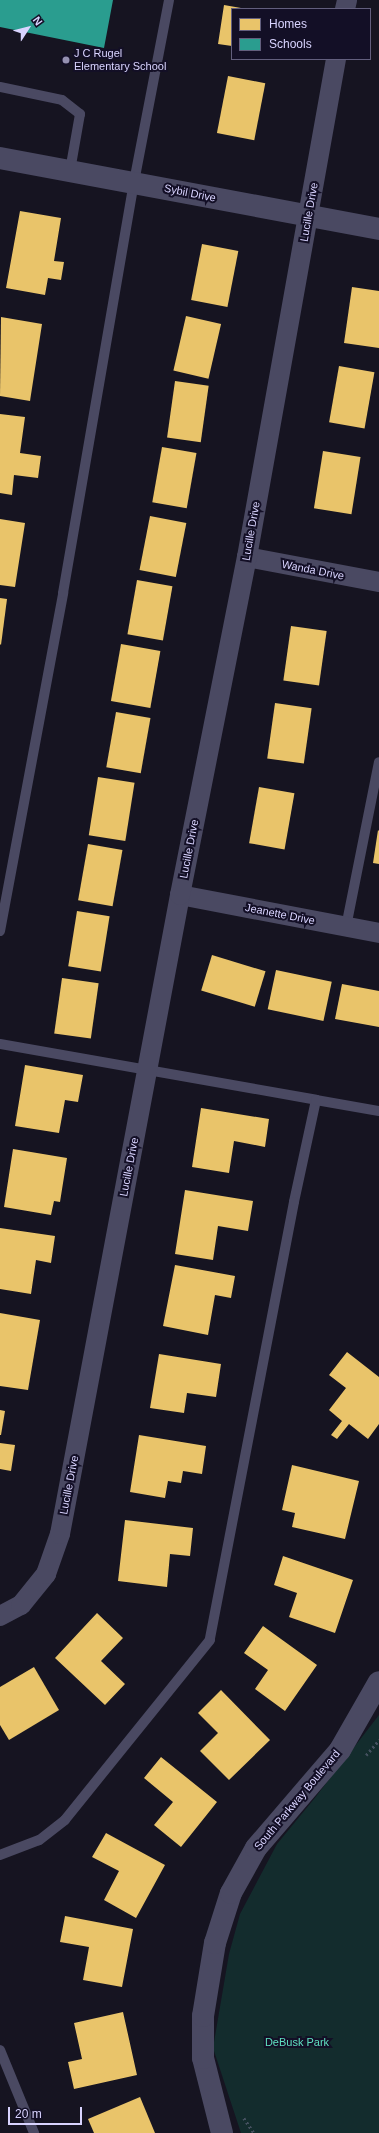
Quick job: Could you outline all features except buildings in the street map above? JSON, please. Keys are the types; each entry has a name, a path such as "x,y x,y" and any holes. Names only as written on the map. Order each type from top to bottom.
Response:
{"street":[{"name":"Lucille Drive","path":"0,1616 21,1605 46,1574 60,1534 180,895 246,558 336,60"},
{"name":"Sybil Drive","path":"0,158 379,229"},
{"name":"Wanda Drive","path":"246,558 379,582"},
{"name":"Jeanette Drive","path":"180,895 379,933"},
{"name":"South Parkway Boulevard","path":"222,2133 203,2058 203,2016 215,1943 231,1893 256,1848 340,1750 379,1682"}],"lane":[{"path":"0,931 63,594 134,182 169,0"},
{"path":"0,87 62,100 80,114 70,171"},
{"path":"346,927 379,762"},
{"path":"0,1044 379,1111"},
{"path":"0,1854 39,1840 65,1820 210,1640 294,1202 316,1100"},
{"path":"0,2050 34,2133"}],"path":[{"path":"362,1760 379,1740"},
{"path":"241,2114 254,2133"}],"green space":[{"name":"DeBusk Park","path":"379,1715 379,2133 241,2133 213,2048 229,1954 240,1914 277,1844"}],"place":[{"name":"J C Rugel Elementary School","path":"66,60"}]}
